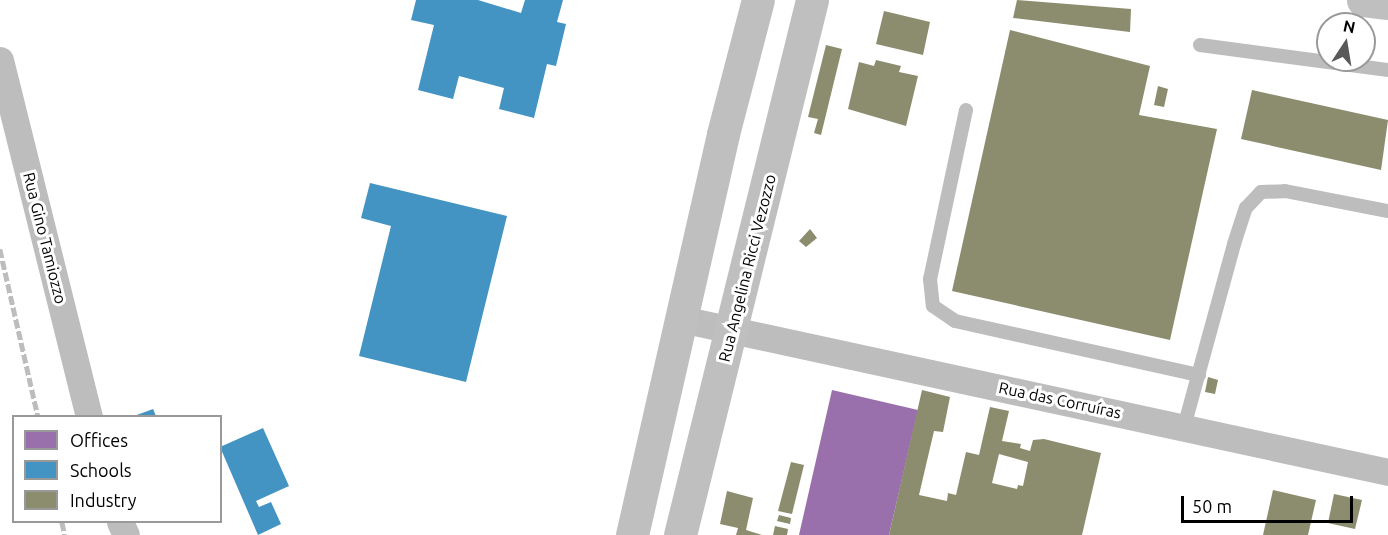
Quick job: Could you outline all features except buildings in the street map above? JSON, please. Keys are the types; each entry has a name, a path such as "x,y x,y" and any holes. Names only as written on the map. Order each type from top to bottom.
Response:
{"main road":[{"path":"632,535 681,319 758,0"},
{"name":"Rua Angelina Ricci Vezozzo","path":"680,535 812,0"},
{"path":"1363,0 1388,3"}],"street":[{"name":"Rua Gino Tamiozzo","path":"0,60 89,415"},
{"name":"Rua das Corruíras","path":"681,319 732,328 1388,472"}],"lane":[{"path":"1200,45 1388,70"},
{"path":"966,110 930,279 933,306 955,321 1199,375"},
{"path":"1184,427 1237,235 1246,208 1261,192 1285,191 1388,211"}],"railway":[{"path":"0,249 38,415"},
{"path":"62,523 65,535"}]}
